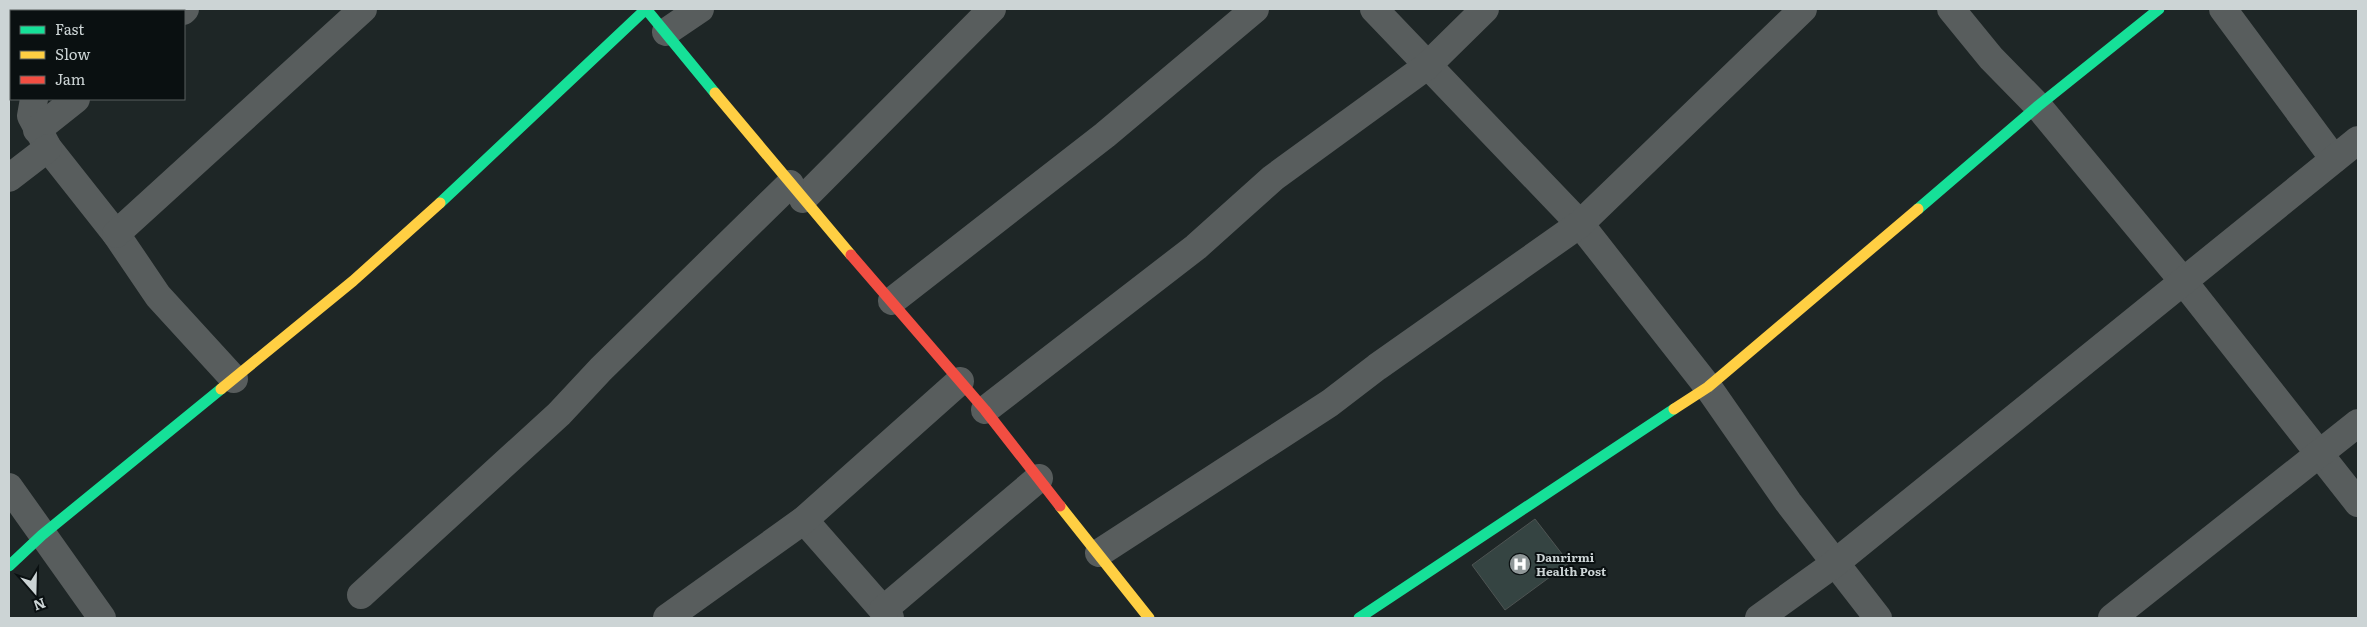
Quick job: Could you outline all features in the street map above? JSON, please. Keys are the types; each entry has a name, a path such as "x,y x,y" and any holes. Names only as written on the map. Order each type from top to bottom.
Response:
{"street":[{"path":"116,234 363,9"},
{"path":"9,566 42,535 353,281 447,197 646,9 796,191 985,410 1149,618"},
{"path":"666,32 700,9"},
{"path":"360,595 559,414 601,369 992,9"},
{"path":"892,301 1105,136 1255,9"},
{"path":"1374,9 1580,224 1708,387 1788,502 1834,564 1878,618"},
{"path":"985,410 1196,247 1273,178 1427,66 1484,9"},
{"path":"1099,553 1330,403 1377,367 1580,224 1804,9"},
{"path":"1951,9 1991,58 2038,106 2183,281 2358,502"},
{"path":"1359,618 1708,387 2038,106 2159,9"},
{"path":"2223,9 2334,160"},
{"path":"34,100 31,116 43,139 116,234 158,296 234,379"},
{"path":"9,178 75,100"},
{"path":"1759,618 1834,564 2358,140"},
{"path":"667,618 804,520 960,381"},
{"path":"2112,618 2358,423"},
{"path":"804,520 886,614 1039,478"},
{"path":"9,487 102,618"}],"building":[{"name":"Danrirmi Health Post","path":"1535,519 1569,563 1505,610 1472,565"}],"traffic: fast":[{"path":"440,203 646,9 715,93"},
{"path":"1918,209 2038,106 2159,9"},
{"path":"9,566 42,535 221,389"},
{"path":"1359,618 1674,409"}],"traffic: slow":[{"path":"715,93 851,255"},
{"path":"221,389 353,281 440,203"},
{"path":"1674,409 1708,387 1918,209"},
{"path":"1060,506 1149,618"}],"traffic: jam":[{"path":"851,255 985,410 1060,506"}],"place":[{"name":"Danrirmi Health Post","path":"1520,564"}]}
